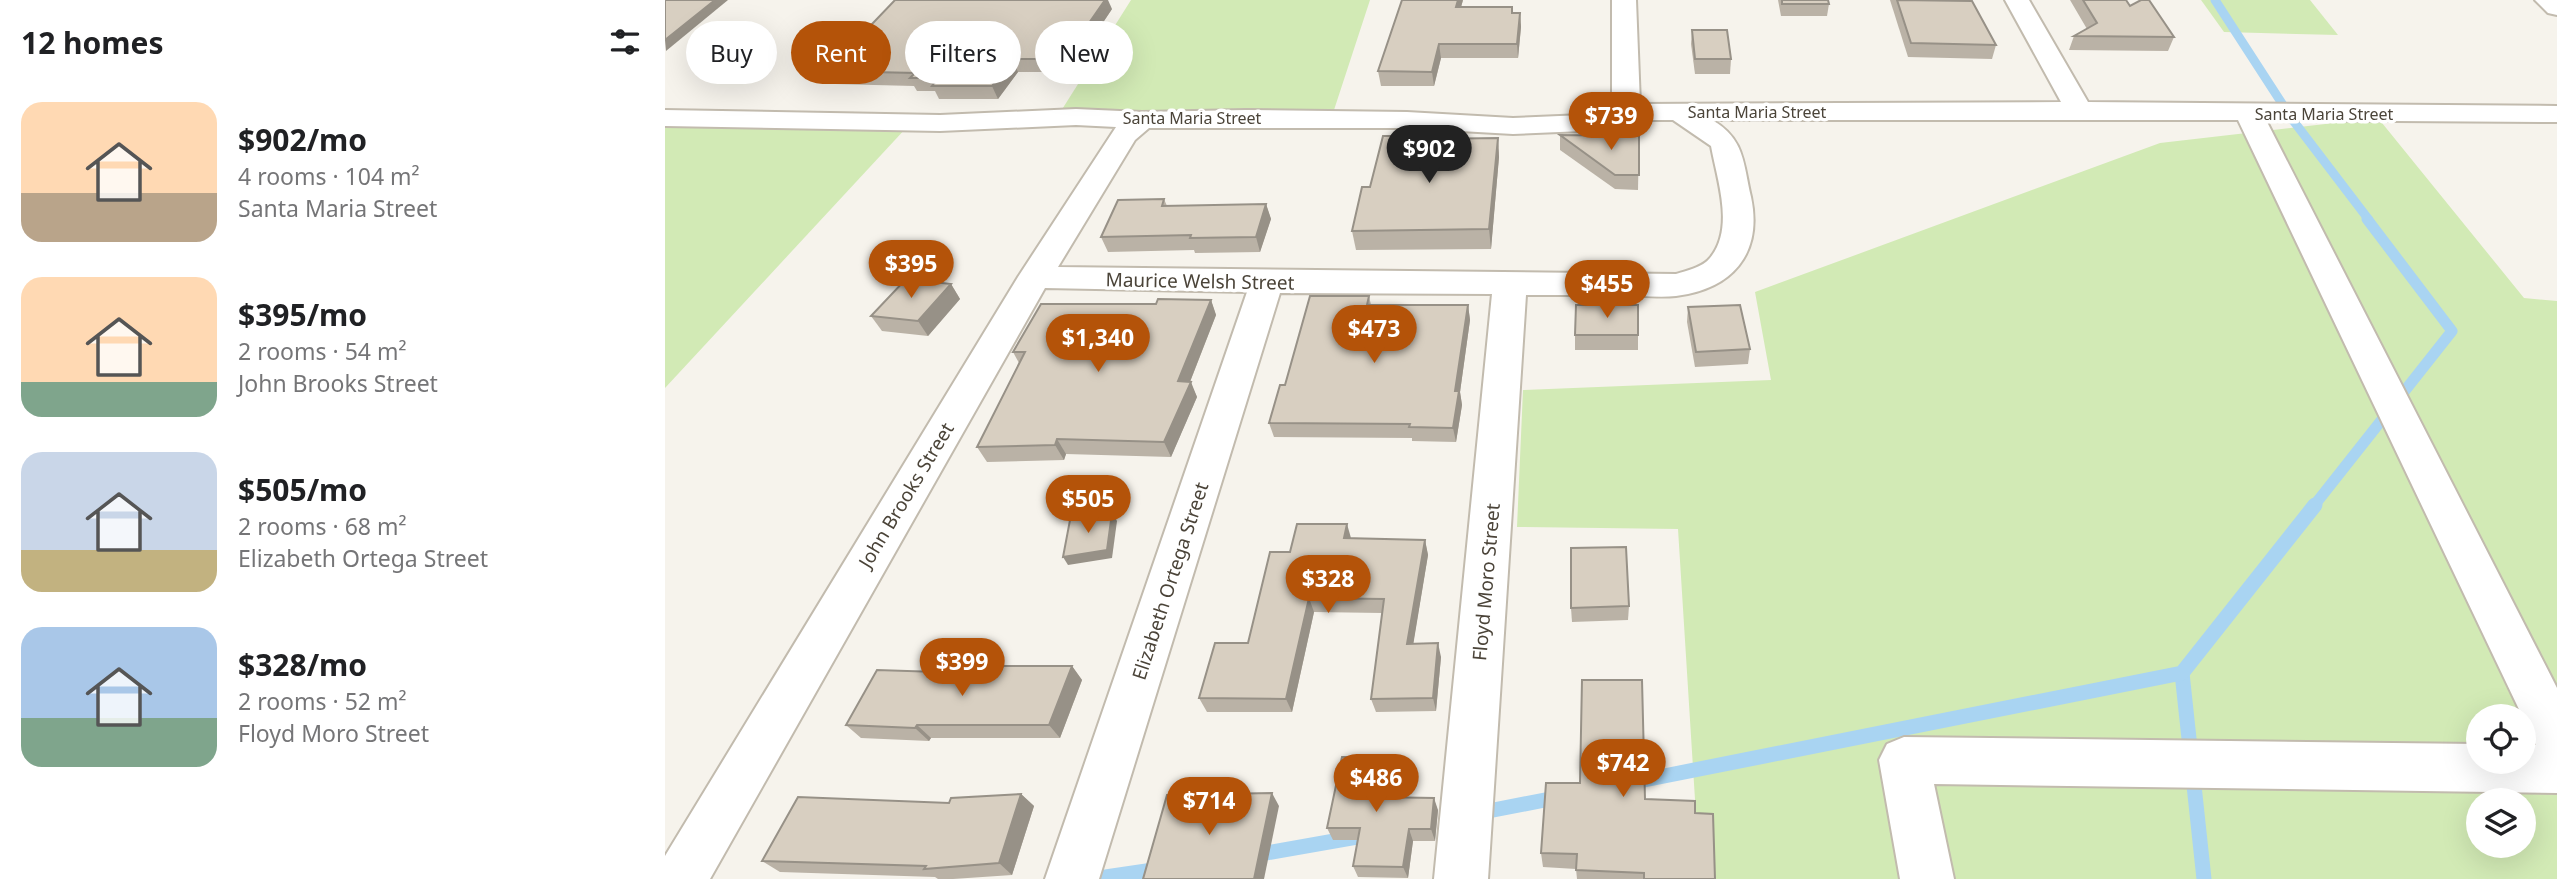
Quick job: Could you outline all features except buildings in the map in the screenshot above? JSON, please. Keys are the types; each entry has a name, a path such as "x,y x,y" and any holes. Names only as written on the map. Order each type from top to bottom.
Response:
{"street":[{"path":"1624,0 1626,112"},
{"path":"2017,0 2079,110"},
{"path":"2547,0 2557,8"},
{"name":"Santa Maria Street","path":"665,118 940,123 1076,117 1142,120 1246,118 1407,120 1513,126 1583,123 1626,112 2079,110 2557,114"},
{"name":"Maurice Welsh Street","path":"1035,276 1267,282 1677,285 1722,267 1735,242 1739,215 1725,144 1714,133 1679,112"},
{"path":"2249,113 2557,737"},
{"name":"John Brooks Street","path":"681,879 1035,276 1124,135 1142,120"},
{"name":"Elizabeth Ortega Street","path":"1072,879 1267,282"},
{"name":"Floyd Moro Street","path":"1461,879 1510,285"},
{"path":"1927,879 1904,760 2557,769"}],"green space":[{"path":"1131,0 1370,0 1333,113 1229,110 1061,111 1078,84 1133,84 1133,21 1118,21"},
{"path":"2201,0 2310,0 2338,35 2224,32"},
{"path":"2378,118 2524,298 2557,301 2557,879 1700,879 1678,529 1517,527 1523,390 1771,380 1755,292 2160,143"},
{"path":"665,125 907,127 665,388"}],"waterway":[{"path":"2215,0 2292,119 2369,220"},
{"path":"2313,507 2452,331 2367,219"},
{"path":"2182,673 2315,505"},
{"path":"1629,783 2182,673"},
{"path":"2182,673 2204,879"},
{"path":"1478,813 1560,797"},
{"path":"1255,855 1357,837"},
{"path":"1092,879 1160,869"}]}
